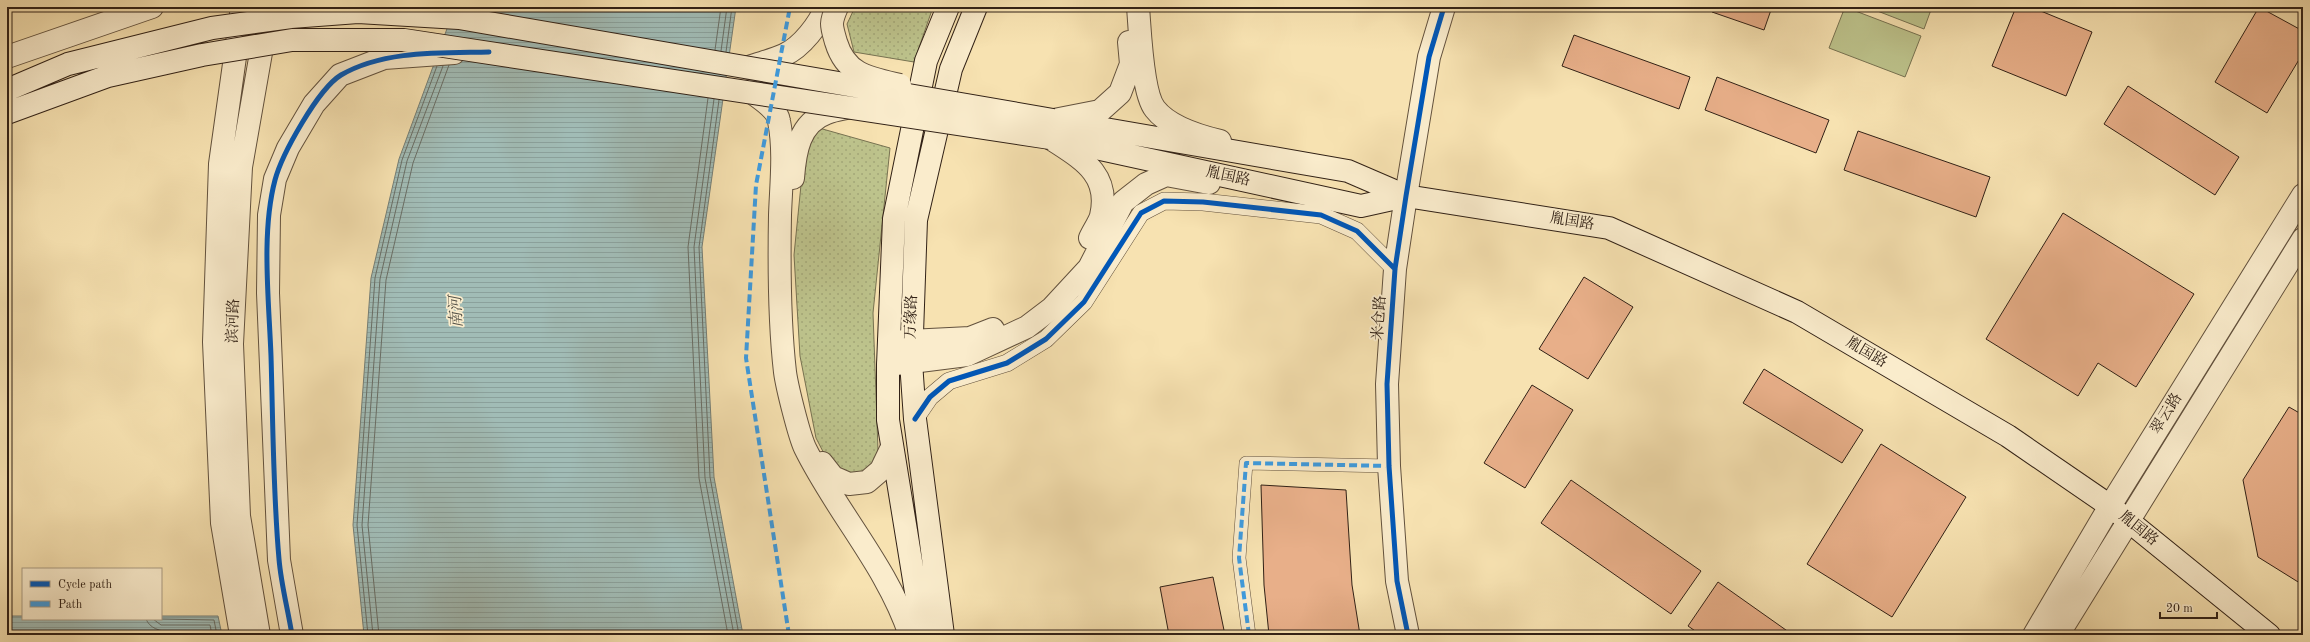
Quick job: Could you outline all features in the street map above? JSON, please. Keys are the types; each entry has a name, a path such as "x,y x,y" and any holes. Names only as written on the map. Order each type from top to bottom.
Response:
{"street":[{"path":"7,57 152,7"},
{"name":"滨河路","path":"242,7 220,164 214,342 222,523 245,607 258,635"},
{"name":"滨河路","path":"241,635 245,607 239,516 232,344 241,167 270,7"},
{"path":"431,7 459,18"},
{"path":"749,67 785,55 804,39 822,18 826,7"},
{"path":"837,7 830,23 839,53 848,67 875,79 1052,129 1088,164 1102,186 1101,216 1077,265 1042,301 1015,321 970,338 911,352 888,365"},
{"name":"万缘路","path":"923,635 888,420 888,365 894,219 926,61 948,7"},
{"name":"万缘路","path":"943,635 915,419 911,352 916,220 951,69 976,7"},
{"path":"7,113 108,76 202,55 292,40 404,40 853,107 1052,129 1100,111 1120,93 1131,64 1124,7"},
{"path":"1138,7 1144,79 1154,109 1175,125 1194,134 1348,171"},
{"name":"米仓路","path":"1408,635 1397,580 1389,466 1387,384 1395,269 1406,196 1429,57 1444,7"},
{"path":"7,90 68,64 212,28 291,17 358,12 459,18 749,67 1052,129"},
{"path":"292,635 279,560 268,293 269,215 275,179 288,148 314,104 340,75 384,58 426,54 489,52"},
{"path":"750,91 768,105 779,120 782,163 779,265 786,336 796,382 815,453 833,477 849,484 867,482 881,470 892,447"},
{"path":"853,107 826,113 808,125 795,150 786,259 786,374 805,447 883,573 905,618 910,635"},
{"name":"胤国路","path":"1052,129 1348,171 1406,196 1609,228 1797,312 2008,436 2110,506 2269,635"},
{"name":"胤国路","path":"1052,129 1361,206 1406,196"},
{"path":"889,342 911,352 967,355 1027,327 1052,308 1089,268 1123,202 1146,184 1166,175 1320,202 1361,206"},
{"name":"翠云路","path":"2034,635 2110,506 2303,195"},
{"path":"915,419 930,397 949,381 1007,364 1046,339 1084,302 1141,213 1164,202 1203,202 1321,214 1357,231 1395,269"},
{"name":"翠云路","path":"2058,635 2130,522 2303,239"},
{"path":"1249,635 1239,558 1246,463 1389,466"}],"green space":[{"path":"855,7 933,7 914,62 854,52 847,24"},
{"path":"1845,7 1921,36 1905,77 1829,48"},
{"path":"1867,7 1932,7 1924,29"},
{"path":"819,128 890,148 873,313 878,450 871,469 853,476 832,469 816,438 800,356 794,255 803,165 809,142"}],"water":[{"name":"南河","path":"455,7 736,7 702,247 714,477 743,635 364,635 353,525 371,278 399,159"},
{"path":"7,616 22,616 22,620 162,620 162,616 218,616 222,635 7,635"}],"building":[{"path":"1713,7 1772,7 1764,30 1712,12"},
{"path":"2016,7 2031,7 2092,32 2066,96 1992,66"},
{"path":"2259,7 2303,31 2303,53 2267,113 2215,82"},
{"path":"1574,35 1690,77 1679,109 1562,66"},
{"path":"1717,77 1829,120 1816,153 1705,110"},
{"path":"2128,86 2239,157 2215,195 2104,124"},
{"path":"1858,131 1990,177 1976,217 1844,170"},
{"path":"2063,213 2194,294 2136,387 2098,363 2078,396 1986,339"},
{"path":"1584,277 1633,307 1588,379 1539,349"},
{"path":"1764,369 1863,430 1842,463 1743,403"},
{"path":"1532,385 1573,410 1525,488 1484,463"},
{"path":"2289,407 2303,415 2303,585 2258,557 2243,480"},
{"path":"1881,444 1966,497 1892,617 1807,564"},
{"path":"1571,480 1701,571 1671,614 1541,523"},
{"path":"1261,485 1346,490 1352,585 1360,635 1269,635 1264,585"},
{"path":"1213,577 1225,635 1169,635 1160,587"},
{"path":"1718,582 1793,635 1701,635 1688,626"}],"marked path":[{"path":"789,635 746,358 756,185 790,7"},
{"path":"1249,635 1239,558 1246,463 1389,466"}],"cycle path":[{"path":"1408,635 1397,581 1389,466 1387,384 1395,269 1406,196 1429,57 1444,7"},
{"path":"292,635 280,568 274,483 267,244 268,222 275,180 285,155 302,123 322,94 332,82 341,75 376,61 413,54 489,52"},
{"path":"915,419 930,397 949,381 1007,363 1046,339 1084,302 1141,213 1164,201 1203,202 1321,215 1357,231 1395,269"}]}
